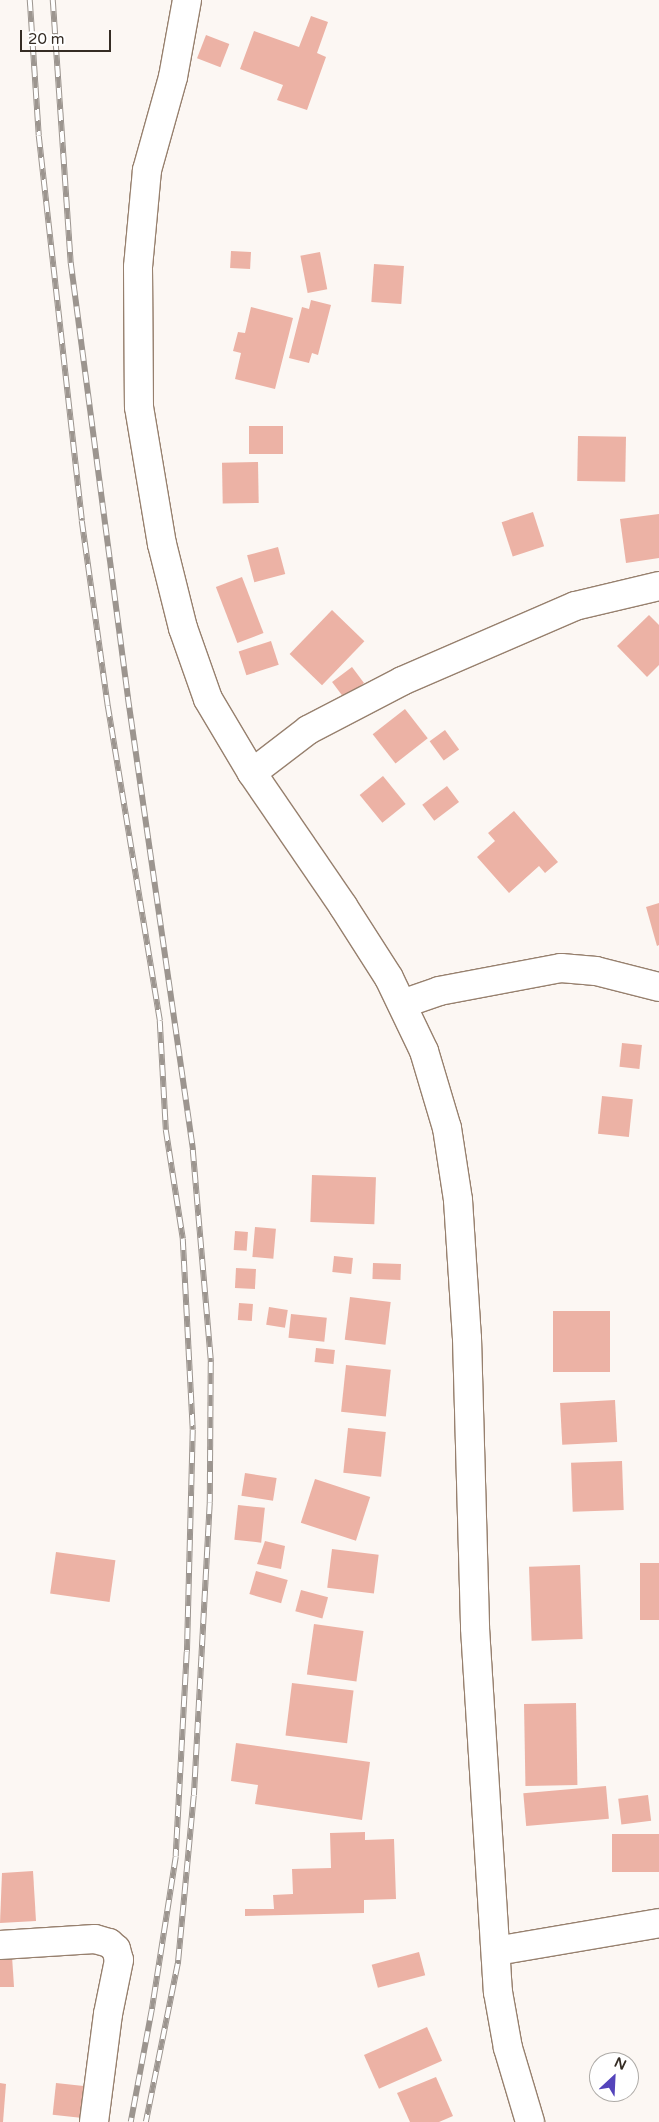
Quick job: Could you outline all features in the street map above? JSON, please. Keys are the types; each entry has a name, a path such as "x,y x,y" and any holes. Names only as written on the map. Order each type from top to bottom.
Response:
{"main road":[{"path":"187,0 173,77 147,170 138,267 139,407 162,544 184,628 208,699 252,772 343,906 389,978 424,1051 447,1128 458,1200 467,1348 475,1628 498,1992 508,2048 530,2122"},
{"path":"252,772 308,730 402,681 575,606 659,586"},
{"path":"402,1004 439,991 560,968 596,971 659,987"},
{"path":"496,1951 659,1923"},
{"path":"0,1946 95,1939 109,1943 116,1949 119,1960 108,2014 94,2122"}],"building":[{"path":"311,16 328,22 317,53 326,57 307,110 277,100 283,85 240,69 254,31 299,47"},
{"path":"206,35 229,44 220,67 197,58"},
{"path":"231,251 251,252 250,269 230,268"},
{"path":"320,252 327,289 308,293 300,256"},
{"path":"374,264 404,266 401,304 371,302"},
{"path":"311,300 331,305 318,355 312,353 309,363 289,358 302,307 309,309"},
{"path":"251,307 293,318 275,389 235,379 241,353 233,351 238,332 245,333"},
{"path":"249,426 283,426 283,454 249,454"},
{"path":"578,436 626,437 625,482 577,481"},
{"path":"258,462 259,503 223,504 222,463"},
{"path":"533,512 544,546 513,556 502,522"},
{"path":"659,514 659,558 626,563 620,519"},
{"path":"278,547 285,574 254,582 247,555"},
{"path":"242,577 264,633 237,643 216,587"},
{"path":"332,610 364,641 322,685 290,654"},
{"path":"649,615 659,625 659,665 647,677 617,646"},
{"path":"271,641 279,665 246,675 239,652"},
{"path":"352,667 364,683 344,698 332,682"},
{"path":"405,709 428,738 395,763 373,734"},
{"path":"445,730 459,749 444,761 430,741"},
{"path":"383,776 406,804 382,823 360,795"},
{"path":"447,786 459,802 434,821 422,805"},
{"path":"514,811 558,862 545,873 539,866 509,893 477,857 495,841 488,833"},
{"path":"659,903 659,945 657,946 646,907"},
{"path":"622,1043 642,1045 639,1069 619,1067"},
{"path":"602,1096 633,1099 629,1137 598,1134"},
{"path":"312,1175 376,1177 374,1224 310,1222"},
{"path":"255,1227 276,1229 273,1259 252,1257"},
{"path":"235,1231 248,1232 247,1251 234,1250"},
{"path":"334,1256 353,1258 351,1274 332,1272"},
{"path":"373,1263 401,1264 400,1280 372,1279"},
{"path":"236,1268 256,1269 255,1289 235,1288"},
{"path":"350,1297 391,1302 385,1345 345,1340"},
{"path":"239,1303 253,1304 252,1321 238,1320"},
{"path":"269,1307 288,1310 285,1328 266,1325"},
{"path":"553,1311 610,1311 610,1372 553,1372"},
{"path":"291,1314 327,1318 324,1342 288,1338"},
{"path":"316,1348 335,1350 333,1364 315,1362"},
{"path":"346,1365 391,1370 386,1416 341,1412"},
{"path":"615,1400 617,1442 562,1445 560,1403"},
{"path":"348,1428 386,1432 381,1477 343,1473"},
{"path":"622,1461 624,1510 573,1512 571,1463"},
{"path":"245,1473 277,1478 273,1501 241,1496"},
{"path":"315,1479 370,1497 356,1541 301,1523"},
{"path":"238,1505 265,1508 261,1543 234,1540"},
{"path":"265,1541 285,1546 281,1569 257,1564"},
{"path":"332,1549 379,1555 374,1593 327,1588"},
{"path":"56,1552 115,1560 110,1602 50,1594"},
{"path":"640,1563 659,1563 659,1620 640,1620"},
{"path":"580,1565 583,1639 532,1641 529,1567"},
{"path":"256,1571 288,1580 281,1603 249,1594"},
{"path":"301,1590 328,1597 322,1618 295,1611"},
{"path":"314,1624 364,1631 356,1681 307,1675"},
{"path":"292,1683 354,1691 347,1743 286,1736"},
{"path":"576,1703 577,1785 525,1786 524,1704"},
{"path":"236,1743 370,1762 362,1820 255,1804 258,1785 231,1781"},
{"path":"606,1786 609,1819 526,1826 523,1793"},
{"path":"648,1795 651,1821 621,1824 618,1799"},
{"path":"365,1832 365,1840 394,1839 396,1899 364,1900 364,1913 245,1916 245,1909 274,1909 273,1895 293,1894 292,1869 331,1868 330,1833"},
{"path":"612,1834 659,1834 659,1872 612,1872"},
{"path":"33,1871 36,1921 0,1923 2,1873"},
{"path":"419,1952 425,1975 378,1988 372,1965"},
{"path":"12,1956 14,1987 0,1987 0,1957"},
{"path":"427,2027 442,2061 379,2089 364,2055"},
{"path":"436,2077 453,2116 439,2122 410,2122 397,2093"},
{"path":"0,2083 6,2084 3,2122 0,2122"},
{"path":"56,2083 86,2086 82,2118 53,2115"}],"railway":[{"path":"30,0 39,136 82,521 108,706 160,1021 166,1130 183,1239 193,1430 187,1652 176,1857 152,2010 131,2122"},
{"path":"53,0 71,263 128,697 193,1150 211,1362 210,1503 194,1796 178,1964 146,2122"}]}
